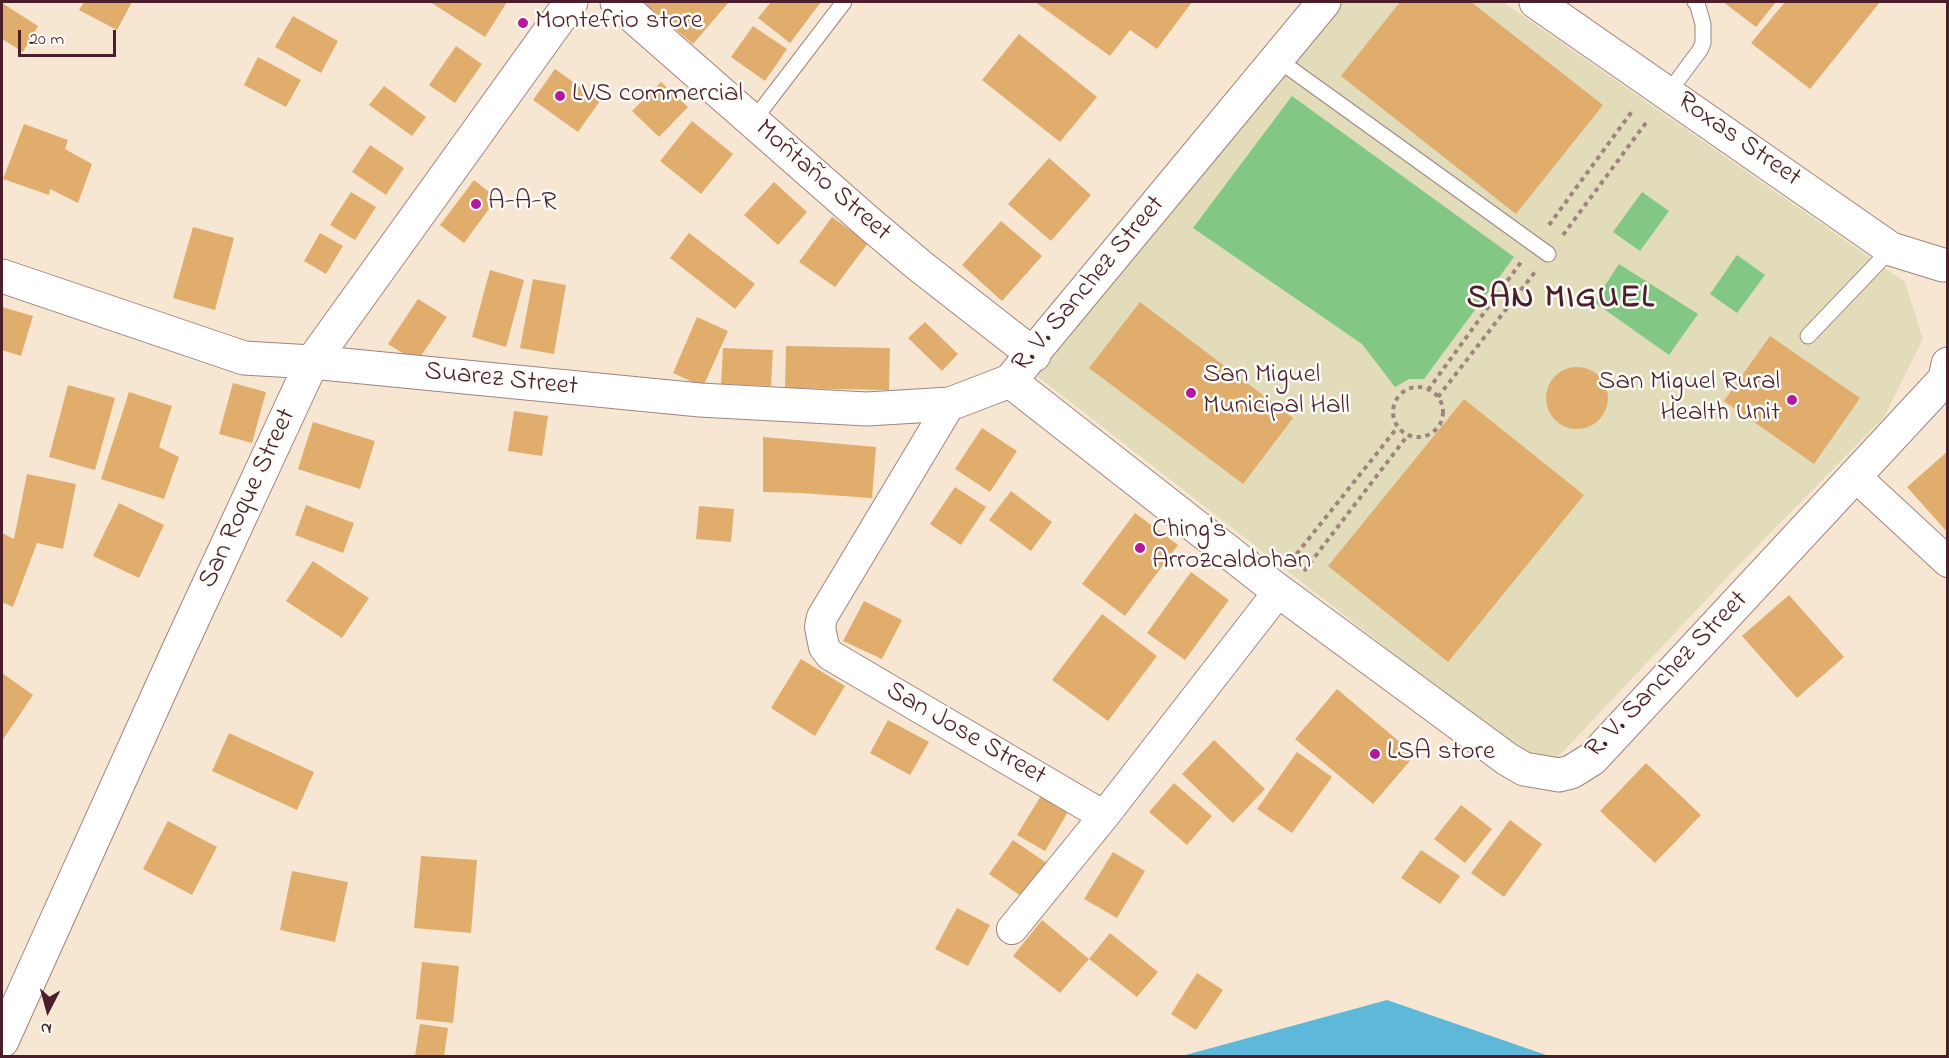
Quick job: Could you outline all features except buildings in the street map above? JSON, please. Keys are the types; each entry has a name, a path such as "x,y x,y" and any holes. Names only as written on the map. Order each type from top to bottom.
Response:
{"street":[{"name":"San Roque Street","path":"5,1034 178,651 312,363 571,2"},
{"name":"Moñtaño Street","path":"617,2 920,266 1034,355"},
{"name":"R. V. Sanchez Street","path":"1324,2 1034,355 1010,381 1279,591 1507,759 1524,769 1559,775 1571,772 1592,759 1945,379 1947,364"},
{"name":"Roxas Street","path":"1536,2 1891,249 1946,271"},
{"name":"Suarez Street","path":"2,276 244,358 700,400 867,410 950,404 1010,381"},
{"name":"San Jose Street","path":"950,404 822,617 820,627 824,647 830,655 1104,816"},
{"path":"1856,477 1947,562"},
{"path":"1012,929 1104,816 1279,591"}],"lane":[{"path":"753,121 844,2"},
{"path":"1668,93 1703,43 1703,24 1695,2"},
{"path":"1277,59 1548,254"},
{"path":"1808,336 1891,249"}],"path":[{"path":"1412,388 1428,390 1438,397 1443,408 1440,424 1429,435 1420,437 1408,435 1397,428 1393,413 1394,404 1398,397 1412,388"},
{"path":"1279,591 1397,428"},
{"path":"1279,591 1408,435"}],"shaded area":[{"path":"1339,2 1503,2 1905,282 1923,339 1884,417 1737,567 1557,758 1520,752 1037,376"}],"green space":[{"path":"1292,96 1514,257 1424,379 1409,379 1395,387 1362,344 1193,228"},
{"path":"1642,192 1669,211 1640,251 1613,232"},
{"path":"1737,255 1765,275 1737,313 1710,294"},
{"path":"1619,264 1698,314 1669,355 1594,302"}],"water":[{"path":"1387,1000 1549,1056 1182,1056"}],"place":[{"name":"Montefrio store","path":"523,23"},
{"name":"LVS commercial","path":"560,96"},
{"name":"A-A-R","path":"476,204"},
{"name":"San Miguel Municipal Hall","path":"1191,393"},
{"name":"San Miguel Rural Health Unit","path":"1792,400"},
{"name":"Ching's Arrozcaldohan","path":"1140,548"},
{"name":"LSA store","path":"1375,754"}],"district":[{"name":"SAN MIGUEL","path":"1561,301"}]}
